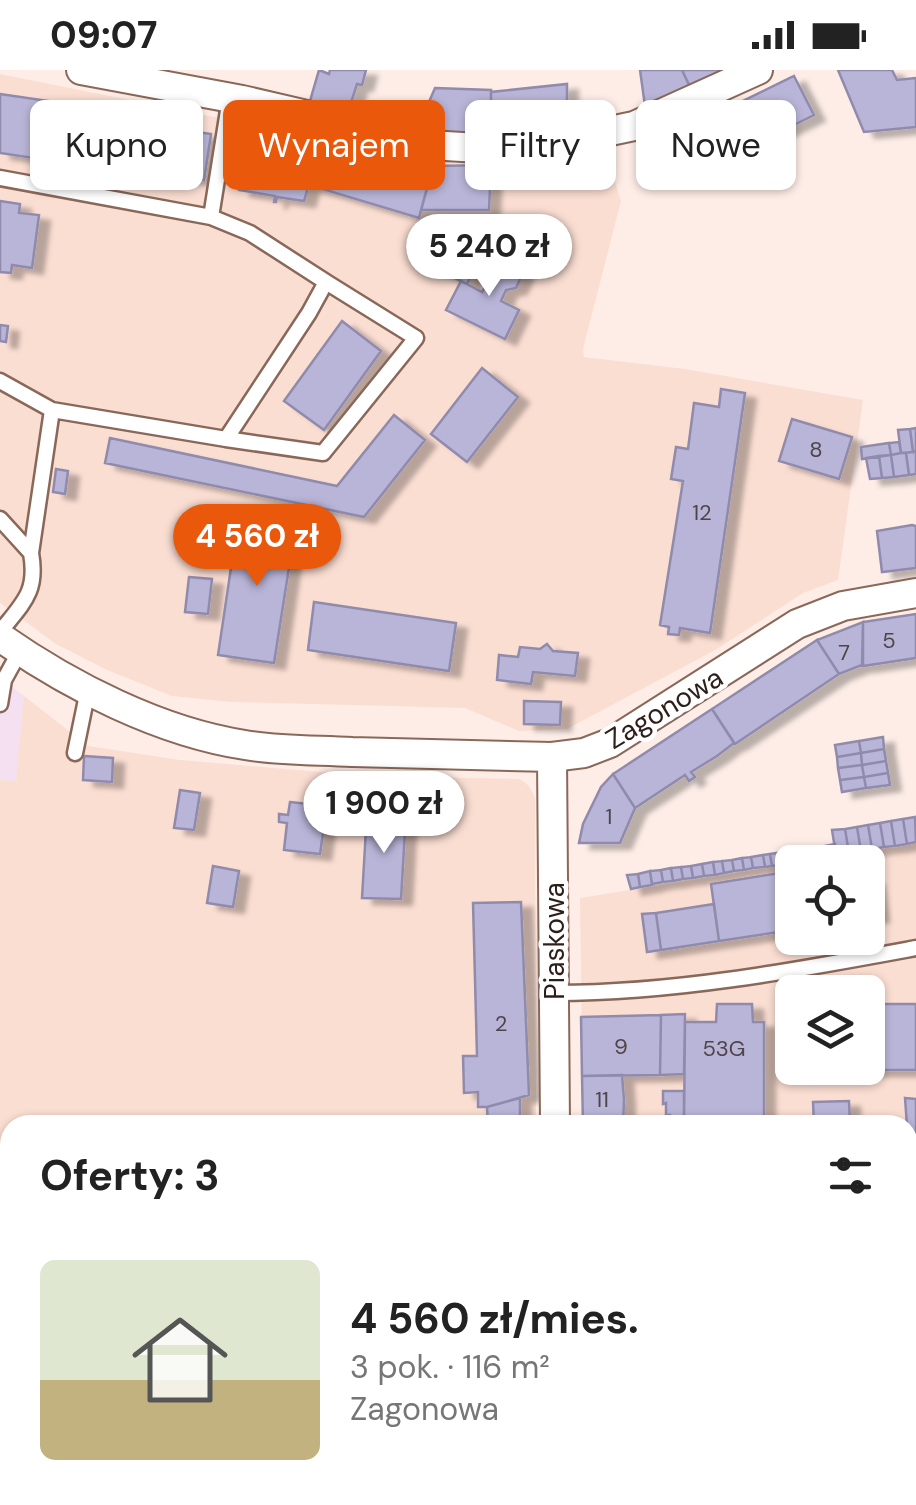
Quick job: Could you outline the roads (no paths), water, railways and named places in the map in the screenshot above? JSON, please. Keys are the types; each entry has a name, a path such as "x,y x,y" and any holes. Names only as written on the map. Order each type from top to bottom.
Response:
{"street":[{"path":"81,70 324,119 412,144 480,148 553,144 602,135 634,126 758,70"},
{"name":"Zagonowa","path":"7,640 88,690 182,730 246,746 552,757 610,743 797,624 819,614 916,593"},
{"name":"Piaskowa","path":"552,757 555,1115"}],"lane":[{"path":"211,217 230,98"},
{"path":"0,178 211,217 250,232 416,338 323,454 52,410 0,381"},
{"path":"226,440 326,282"},
{"path":"0,704 7,640 32,590 32,553 52,410"},
{"path":"0,520 32,553"},
{"path":"75,754 88,690"},
{"path":"554,993 686,985 916,948"}]}
